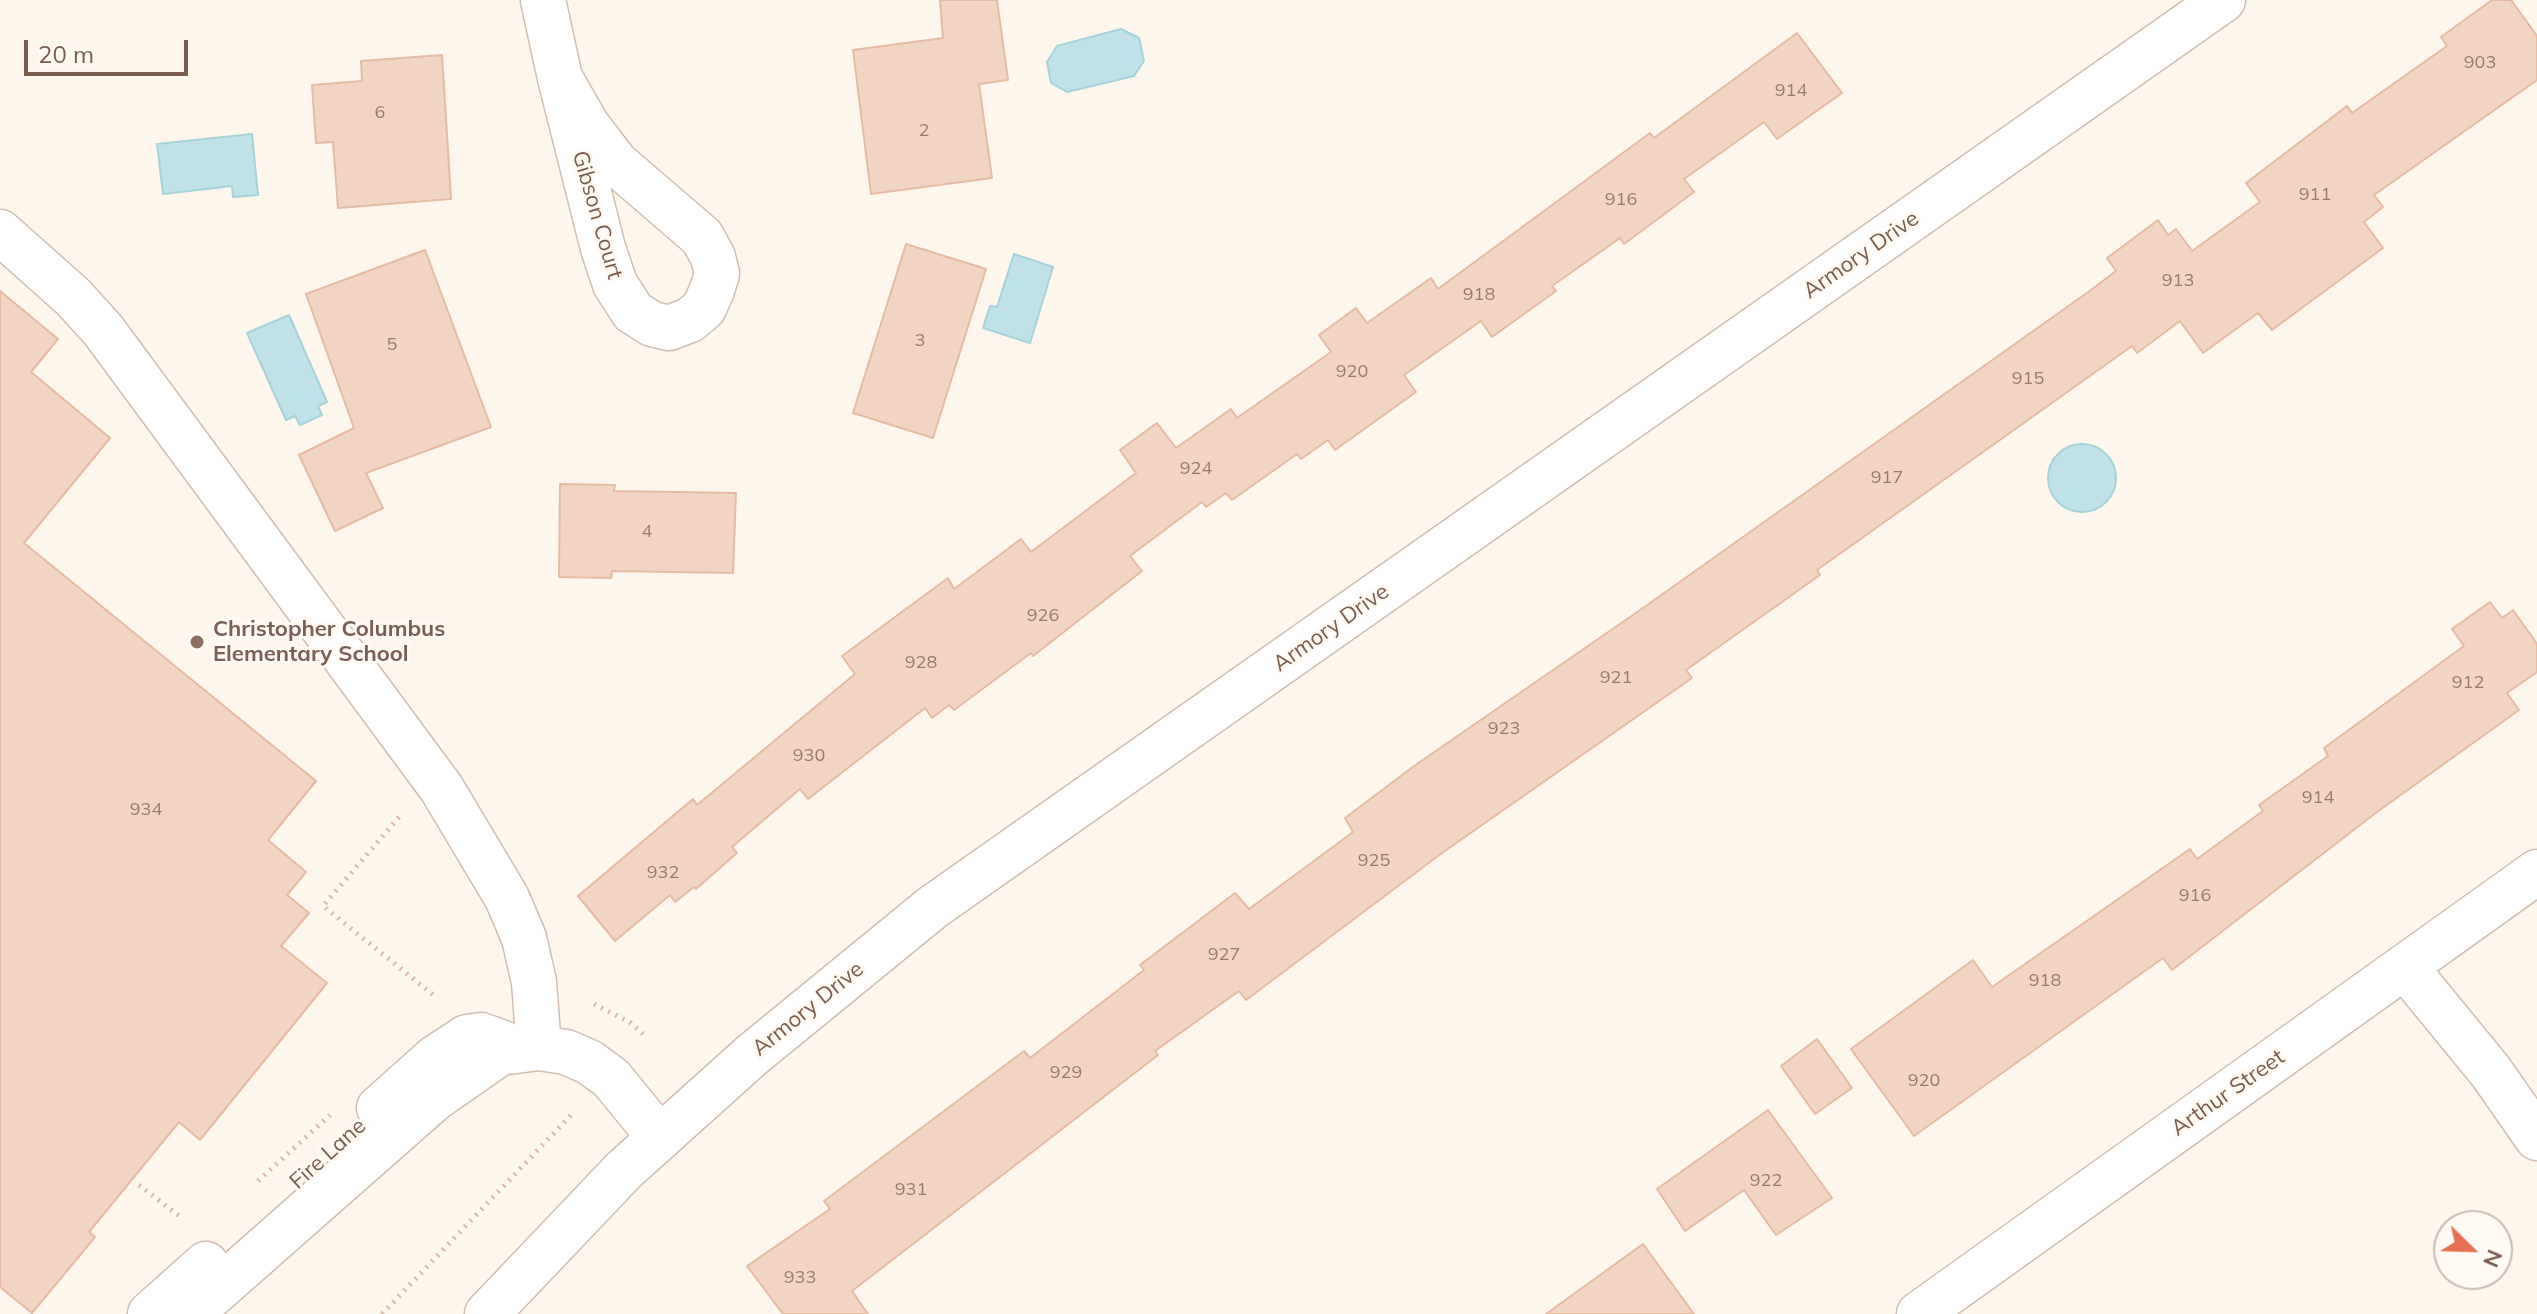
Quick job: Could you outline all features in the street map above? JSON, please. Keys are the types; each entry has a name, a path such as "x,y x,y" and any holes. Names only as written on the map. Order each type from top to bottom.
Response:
{"street":[{"name":"Gibson Court","path":"543,0 560,78 603,248 615,284 633,312 652,324 669,328 690,320 704,308 712,290 717,274 713,257 702,237 616,163 587,125 560,78"},
{"name":"Armory Drive","path":"487,1314 624,1170 752,1055 933,907 2223,0"},
{"path":"0,232 73,297 103,330 442,789 507,898 524,938 534,982 530,1048 500,1053 434,1099 190,1314"},
{"name":"Arthur Street","path":"1919,1314 2537,872"},
{"path":"2405,967 2491,1072 2537,1138"},
{"name":"Fire Lane","path":"150,1314 435,1058 467,1037 481,1035 530,1048 566,1052 589,1062 611,1078 660,1138"}],"path":[{"path":"403,812 323,906 447,1005"},
{"path":"382,1314 584,1101"},
{"path":"247,1191 340,1106"},
{"path":"139,1185 188,1223"}],"water":[{"path":"1121,29 1139,38 1144,61 1134,76 1067,92 1051,83 1047,62 1057,46"},
{"path":"252,134 258,195 233,197 232,186 163,194 157,144"},
{"path":"1014,254 1053,267 1030,343 983,328 990,306 997,307"},
{"path":"289,315 327,402 318,406 322,415 300,425 295,416 286,420 247,333"},
{"path":"2075,444 2089,444 2101,449 2111,459 2116,478 2111,497 2101,507 2089,512 2075,512 2063,507 2053,497 2048,485 2048,471 2053,459 2063,449"}],"building":[{"path":"940,0 997,0 1008,80 979,84 992,178 871,194 853,50 943,38"},
{"path":"2492,0 2511,0 2537,36 2537,80 2374,195 2383,207 2364,222 2383,248 2272,330 2258,313 2203,353 2180,321 2137,353 2132,346 1817,570 1820,575 1686,670 1692,678 1442,853 1246,1000 1239,991 1155,1051 1158,1055 852,1291 868,1314 783,1314 747,1266 830,1209 824,1201 1024,1051 1030,1058 1144,970 1140,965 1235,893 1249,909 1353,832 1345,818 1414,766 1643,608 2091,290 2116,271 2107,258 2158,220 2168,235 2176,229 2192,251 2260,202 2246,183 2347,106 2352,113 2447,46 2441,37"},
{"path":"1797,33 1842,93 1777,139 1764,122 1684,179 1694,192 1624,244 1620,238 1552,286 1556,291 1492,337 1481,321 1404,375 1416,392 1335,450 1328,440 1301,459 1297,454 1232,500 1226,493 1206,507 1202,502 1130,556 1142,571 1033,656 1031,653 954,710 949,705 932,718 925,708 808,799 800,789 732,847 737,853 696,889 694,887 675,902 670,895 615,941 578,896 693,799 697,805 855,674 842,656 948,578 954,589 1021,539 1031,552 1136,473 1120,450 1157,423 1176,448 1231,409 1237,418 1331,352 1319,335 1356,308 1367,323 1431,278 1438,289 1650,133 1654,138"},
{"path":"442,55 451,199 338,208 333,142 316,143 312,85 362,81 361,61"},
{"path":"906,244 986,269 933,438 853,413"},
{"path":"425,250 491,427 366,473 383,508 335,531 299,455 354,428 306,294"},
{"path":"0,291 58,339 31,372 110,438 24,543 316,781 268,840 306,872 287,895 309,913 281,946 327,983 200,1140 179,1122 89,1232 95,1237 32,1313 0,1287"},
{"path":"560,484 615,485 614,491 736,493 733,573 612,571 611,578 559,577"},
{"path":"2490,602 2502,618 2513,610 2537,644 2537,672 2507,693 2519,710 2377,812 2172,970 2163,958 1914,1136 1851,1049 1973,960 1992,987 2190,849 2197,859 2263,811 2259,805 2328,756 2324,748 2464,646 2452,629"},
{"path":"1817,1039 1852,1088 1815,1114 1781,1066"},
{"path":"1768,1110 1832,1198 1776,1235 1744,1190 1685,1231 1657,1189"},
{"path":"1643,1244 1694,1314 1546,1314"}],"place":[{"name":"Christopher Columbus Elementary School","path":"197,642"}]}
